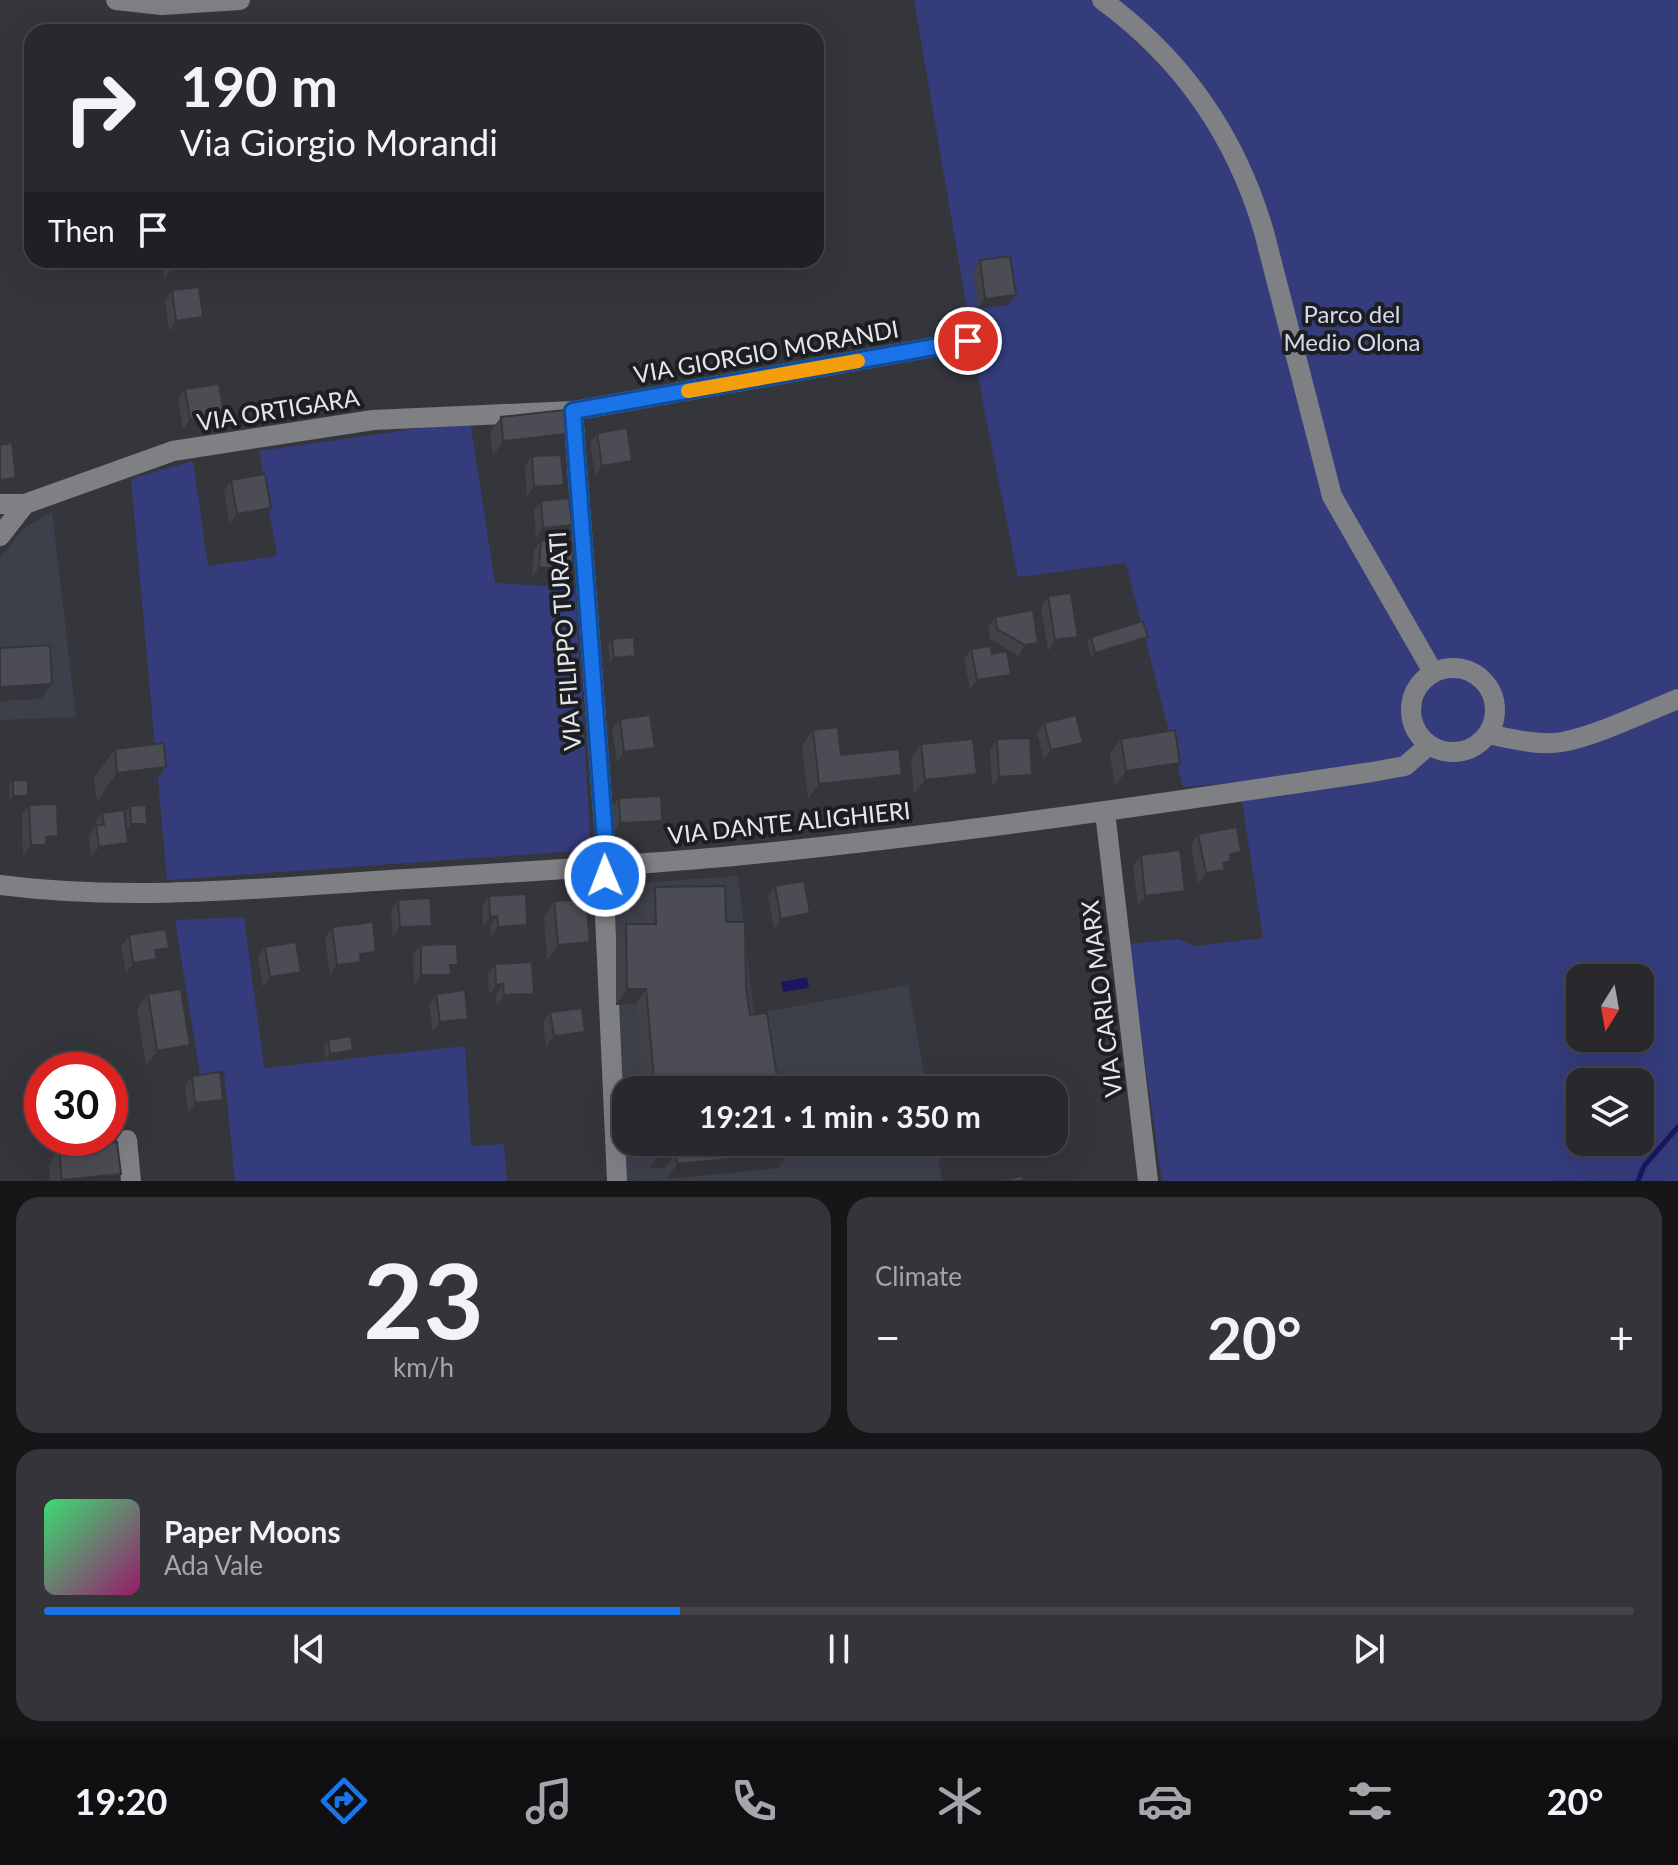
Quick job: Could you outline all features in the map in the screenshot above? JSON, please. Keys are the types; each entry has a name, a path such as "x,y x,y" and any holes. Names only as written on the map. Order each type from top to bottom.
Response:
{"street":[{"path":"116,0 162,5 240,0"},
{"path":"1102,0 1145,34 1185,77 1211,112 1233,150 1260,218 1332,496 1433,672"},
{"name":"VIA GIORGIO MORANDI","path":"573,411 968,341"},
{"name":"VIA ORTIGARA","path":"0,504 25,504 173,451 373,420 573,411"},
{"name":"VIA FILIPPO TURATI","path":"573,411 607,867 604,893 617,1181"},
{"path":"0,536 25,504"},
{"path":"1452,667 1472,672 1487,685 1494,700 1495,718 1488,734 1471,749 1450,753 1428,746 1414,729 1409,707 1416,686 1433,672 1452,667"},
{"path":"1488,734 1528,742 1561,742 1617,724 1678,699"},
{"name":"VIA DANTE ALIGHIERI","path":"0,885 111,894 157,893 607,867 754,854 1105,812 1405,766 1428,746"},
{"name":"VIA CARLO MARX","path":"1105,812 1148,1181"},
{"path":"128,1150 131,1181"}],"shaded area":[{"path":"52,512 76,717 0,720 0,558 24,528"},
{"path":"738,876 754,1014 908,985 924,1076 620,1076 614,898 624,884"},
{"path":"807,977 809,988 783,992 781,982"},
{"path":"622,1156 938,1156 942,1181 623,1181"}],"green space":[{"name":"Parco del Medio Olona","path":"914,0 1678,0 1678,1181 1162,1181 1128,944 1179,939 1195,946 1263,938 1239,782 1183,787 1126,563 1018,577 984,408"},
{"path":"470,421 495,583 575,588 591,850 167,880 131,479 193,461 208,566 277,556 259,451"},
{"path":"244,917 264,1068 465,1046 471,1146 504,1144 507,1181 235,1181 224,1071 200,1074 175,920"}],"building":[{"path":"1010,256 1016,295 985,299 980,260"},
{"path":"199,287 203,317 176,321 172,290"},
{"path":"219,384 224,414 190,419 185,389"},
{"path":"564,410 567,434 503,441 501,417"},
{"path":"627,428 632,461 602,466 597,433"},
{"path":"12,443 16,478 0,480 0,445"},
{"path":"561,455 564,485 534,487 532,456"},
{"path":"265,474 271,508 237,514 231,480"},
{"path":"569,498 572,525 543,528 541,501"},
{"path":"541,540 567,542 567,550 574,550 572,570 539,567"},
{"path":"1071,593 1078,637 1055,640 1048,596"},
{"path":"1033,610 1038,643 1025,645 997,629 995,617"},
{"path":"1143,621 1148,637 1095,653 1091,637"},
{"path":"634,637 635,656 614,658 612,639"},
{"path":"50,645 52,684 0,687 0,648"},
{"path":"991,646 992,654 1007,651 1011,675 977,680 971,649"},
{"path":"650,715 655,748 624,752 620,719"},
{"path":"1076,715 1083,743 1051,750 1044,723"},
{"path":"838,727 841,755 899,749 902,775 819,784 813,730"},
{"path":"1175,730 1180,763 1126,771 1121,739"},
{"path":"1030,738 1032,775 999,777 997,739"},
{"path":"973,739 977,774 925,780 921,744"},
{"path":"164,743 166,767 117,773 115,749"},
{"path":"13,780 28,781 28,796 13,796"},
{"path":"661,796 662,821 620,823 619,798"},
{"path":"57,804 58,836 46,837 46,845 31,845 29,805"},
{"path":"146,805 147,824 131,824 130,806"},
{"path":"124,810 128,843 99,847 96,825 104,825 102,813"},
{"path":"1237,827 1241,852 1230,854 1231,861 1223,863 1225,870 1206,873 1198,834"},
{"path":"1180,850 1185,891 1145,896 1141,855"},
{"path":"804,881 810,913 781,919 775,886"},
{"path":"725,886 726,922 745,922 746,988 750,1015 767,1013 777,1076 654,1076 646,989 627,989 626,924 656,924 655,887"},
{"path":"526,894 527,925 498,927 497,916 490,917 489,896"},
{"path":"430,898 432,926 400,927 398,900"},
{"path":"586,899 590,942 558,945 554,901"},
{"path":"373,922 376,952 360,954 361,962 337,965 332,927"},
{"path":"166,929 169,948 155,950 157,959 133,963 129,935"},
{"path":"296,942 301,972 270,977 265,947"},
{"path":"457,944 458,965 450,965 451,975 421,975 421,945"},
{"path":"532,962 534,994 504,995 503,984 496,985 495,964"},
{"path":"181,989 190,1045 157,1051 148,994"},
{"path":"465,990 468,1019 440,1022 436,994"},
{"path":"582,1008 585,1032 554,1036 550,1012"},
{"path":"351,1036 353,1050 330,1054 328,1040"},
{"path":"220,1072 223,1100 195,1103 192,1076"},
{"path":"60,1156 119,1156 121,1174 62,1180"},
{"path":"676,1156 758,1156 677,1164"},
{"path":"1023,1176 1024,1181 994,1181"}],"waterway":[{"path":"1638,1181 1644,1166 1678,1127"}],"slow traffic":[{"path":"688,391 858,361"}],"route":[{"path":"605,876 607,867 573,411 968,341"}]}
